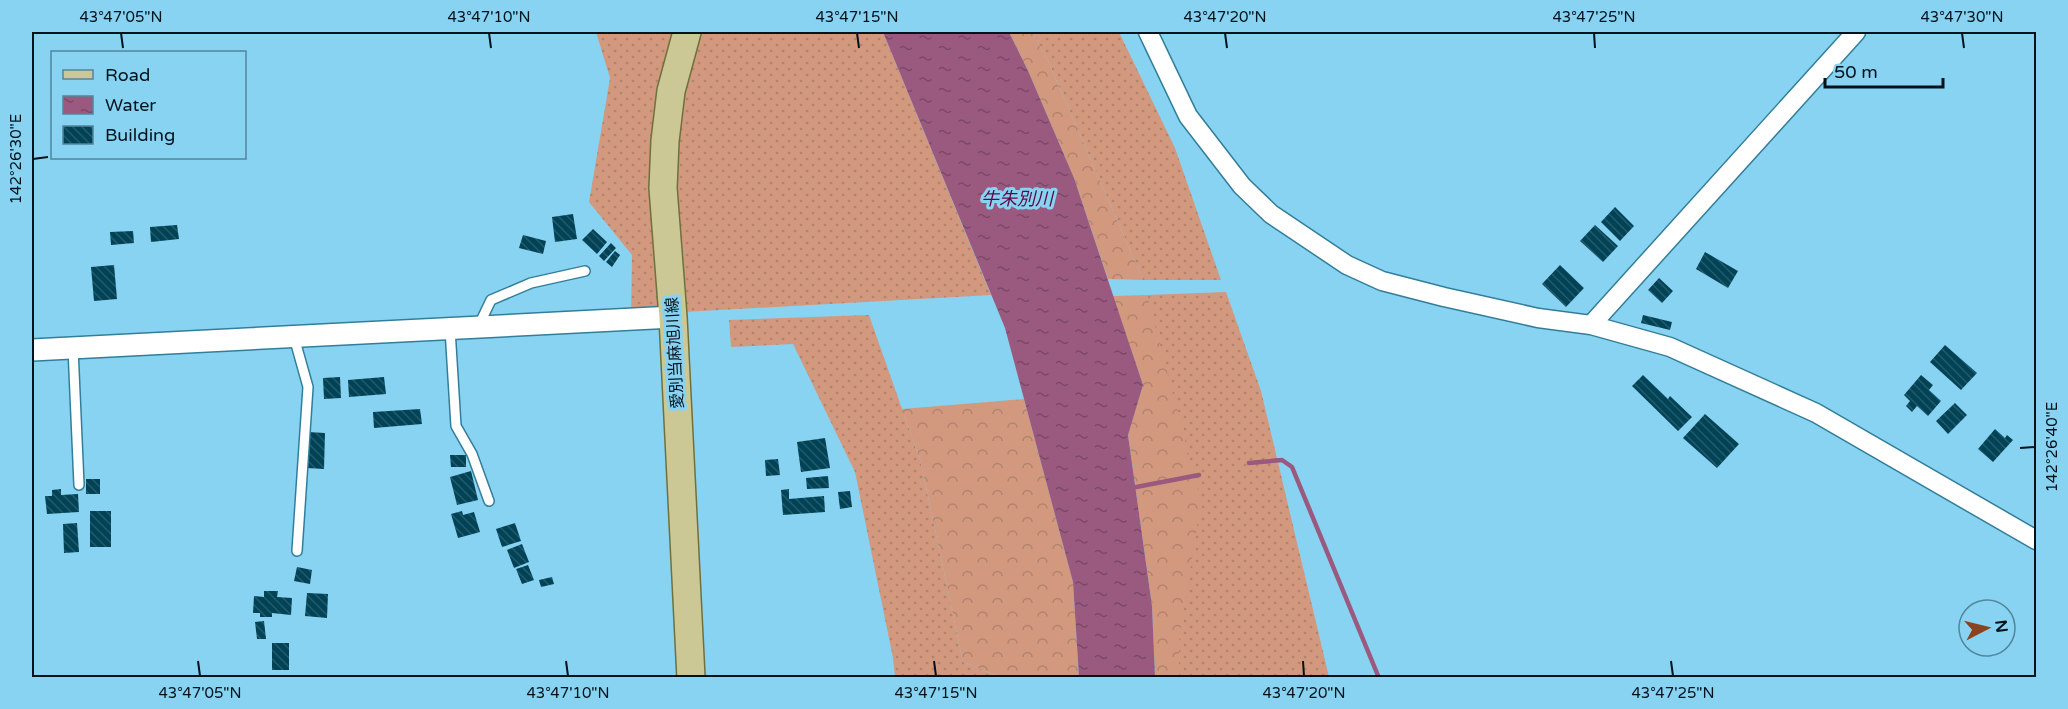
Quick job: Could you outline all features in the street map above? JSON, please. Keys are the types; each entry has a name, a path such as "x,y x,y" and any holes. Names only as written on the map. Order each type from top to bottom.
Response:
{"main road":[{"name":"愛別当麻旭川線","path":"686,32 671,91 663,188 673,317 691,678"}],"street":[{"path":"1148,32 1188,116 1242,186 1271,214 1347,265 1382,280 1538,318 1591,325 1670,347 1816,413 2037,540"},
{"path":"1591,325 1856,32"},
{"path":"32,350 673,317"}],"lane":[{"path":"478,327 491,300 531,283 585,271"},
{"path":"450,329 456,426 472,454 489,501"},
{"path":"294,337 308,387 297,551"},
{"path":"73,348 79,485"}],"green space":[{"path":"596,32 883,32 991,295 631,315 632,255 589,202 610,78"},
{"path":"1009,32 1032,32 1048,61 1143,280 1108,279 1074,178"},
{"path":"1032,32 1119,32 1175,148 1221,280 1143,280 1048,61"},
{"path":"1226,292 1261,391 1329,677 1179,677 1179,641 1147,295"},
{"path":"1147,295 1201,501 1179,641 1179,677 1155,677 1152,606 1128,434 1143,385 1113,296"},
{"path":"869,315 921,463 963,662 1000,677 895,677 855,472 793,344 731,347 729,320"},
{"path":"1024,399 1073,582 1079,677 1000,677 963,662 921,463 902,409"}],"water":[{"name":"牛朱別川","path":"883,32 1009,32 1074,178 1143,385 1128,435 1152,606 1155,677 1079,677 1073,582 1005,328"}],"building":[{"path":"1615,207 1634,226 1620,241 1601,222"},
{"path":"573,214 577,239 555,242 552,217"},
{"path":"177,225 179,239 151,242 150,227"},
{"path":"1595,225 1618,246 1603,262 1580,241"},
{"path":"593,229 607,242 597,254 582,240"},
{"path":"133,231 134,243 111,245 110,232"},
{"path":"523,235 546,241 543,254 519,248"},
{"path":"611,243 616,248 604,261 599,256"},
{"path":"615,251 620,255 612,267 606,262"},
{"path":"1705,252 1738,271 1728,288 1696,269"},
{"path":"114,265 117,299 94,301 91,267"},
{"path":"1560,265 1584,288 1566,307 1542,284"},
{"path":"1659,278 1673,291 1662,303 1648,290"},
{"path":"1643,315 1672,322 1670,330 1641,323"},
{"path":"1945,345 1977,373 1961,390 1930,362"},
{"path":"1643,375 1668,399 1670,396 1692,417 1678,431 1632,386"},
{"path":"1921,375 1933,385 1929,390 1941,401 1928,416 1917,406 1912,412 1906,406 1910,401 1904,395"},
{"path":"340,377 341,398 324,399 323,378"},
{"path":"384,377 386,394 349,397 348,380"},
{"path":"1955,403 1967,415 1948,434 1936,421"},
{"path":"420,409 422,424 374,428 373,412"},
{"path":"1705,414 1739,444 1717,468 1683,438"},
{"path":"1995,429 2005,438 2007,435 2013,440 1993,462 1978,449"},
{"path":"308,432 325,433 324,469 307,468"},
{"path":"825,438 830,468 801,472 797,442"},
{"path":"450,455 466,455 466,467 451,467"},
{"path":"778,459 780,475 766,476 765,460"},
{"path":"471,471 478,500 457,505 450,477"},
{"path":"828,476 829,488 807,489 806,478"},
{"path":"86,479 100,479 100,494 86,494"},
{"path":"61,489 61,495 78,494 79,512 47,514 45,496 52,496 52,490"},
{"path":"789,489 789,499 824,496 825,512 783,515 781,490"},
{"path":"850,491 852,507 840,509 838,492"},
{"path":"90,511 111,511 111,547 90,547"},
{"path":"462,511 463,515 474,512 480,532 458,538 451,514"},
{"path":"77,523 79,552 64,553 63,524"},
{"path":"515,523 521,541 502,547 496,529"},
{"path":"522,544 529,562 514,568 507,550"},
{"path":"528,565 534,580 522,584 516,569"},
{"path":"297,567 312,570 310,584 294,581"},
{"path":"552,577 554,584 541,587 539,580"},
{"path":"264,591 278,591 277,597 292,598 291,615 272,613 272,617 260,617 260,613 253,613 254,596 264,597"},
{"path":"307,593 328,594 327,618 305,616"},
{"path":"264,621 266,639 257,639 255,622"},
{"path":"272,643 289,643 289,670 272,670"}],"waterway":[{"path":"1249,463 1282,460 1292,467 1379,678"},
{"path":"1131,488 1199,475"}]}
